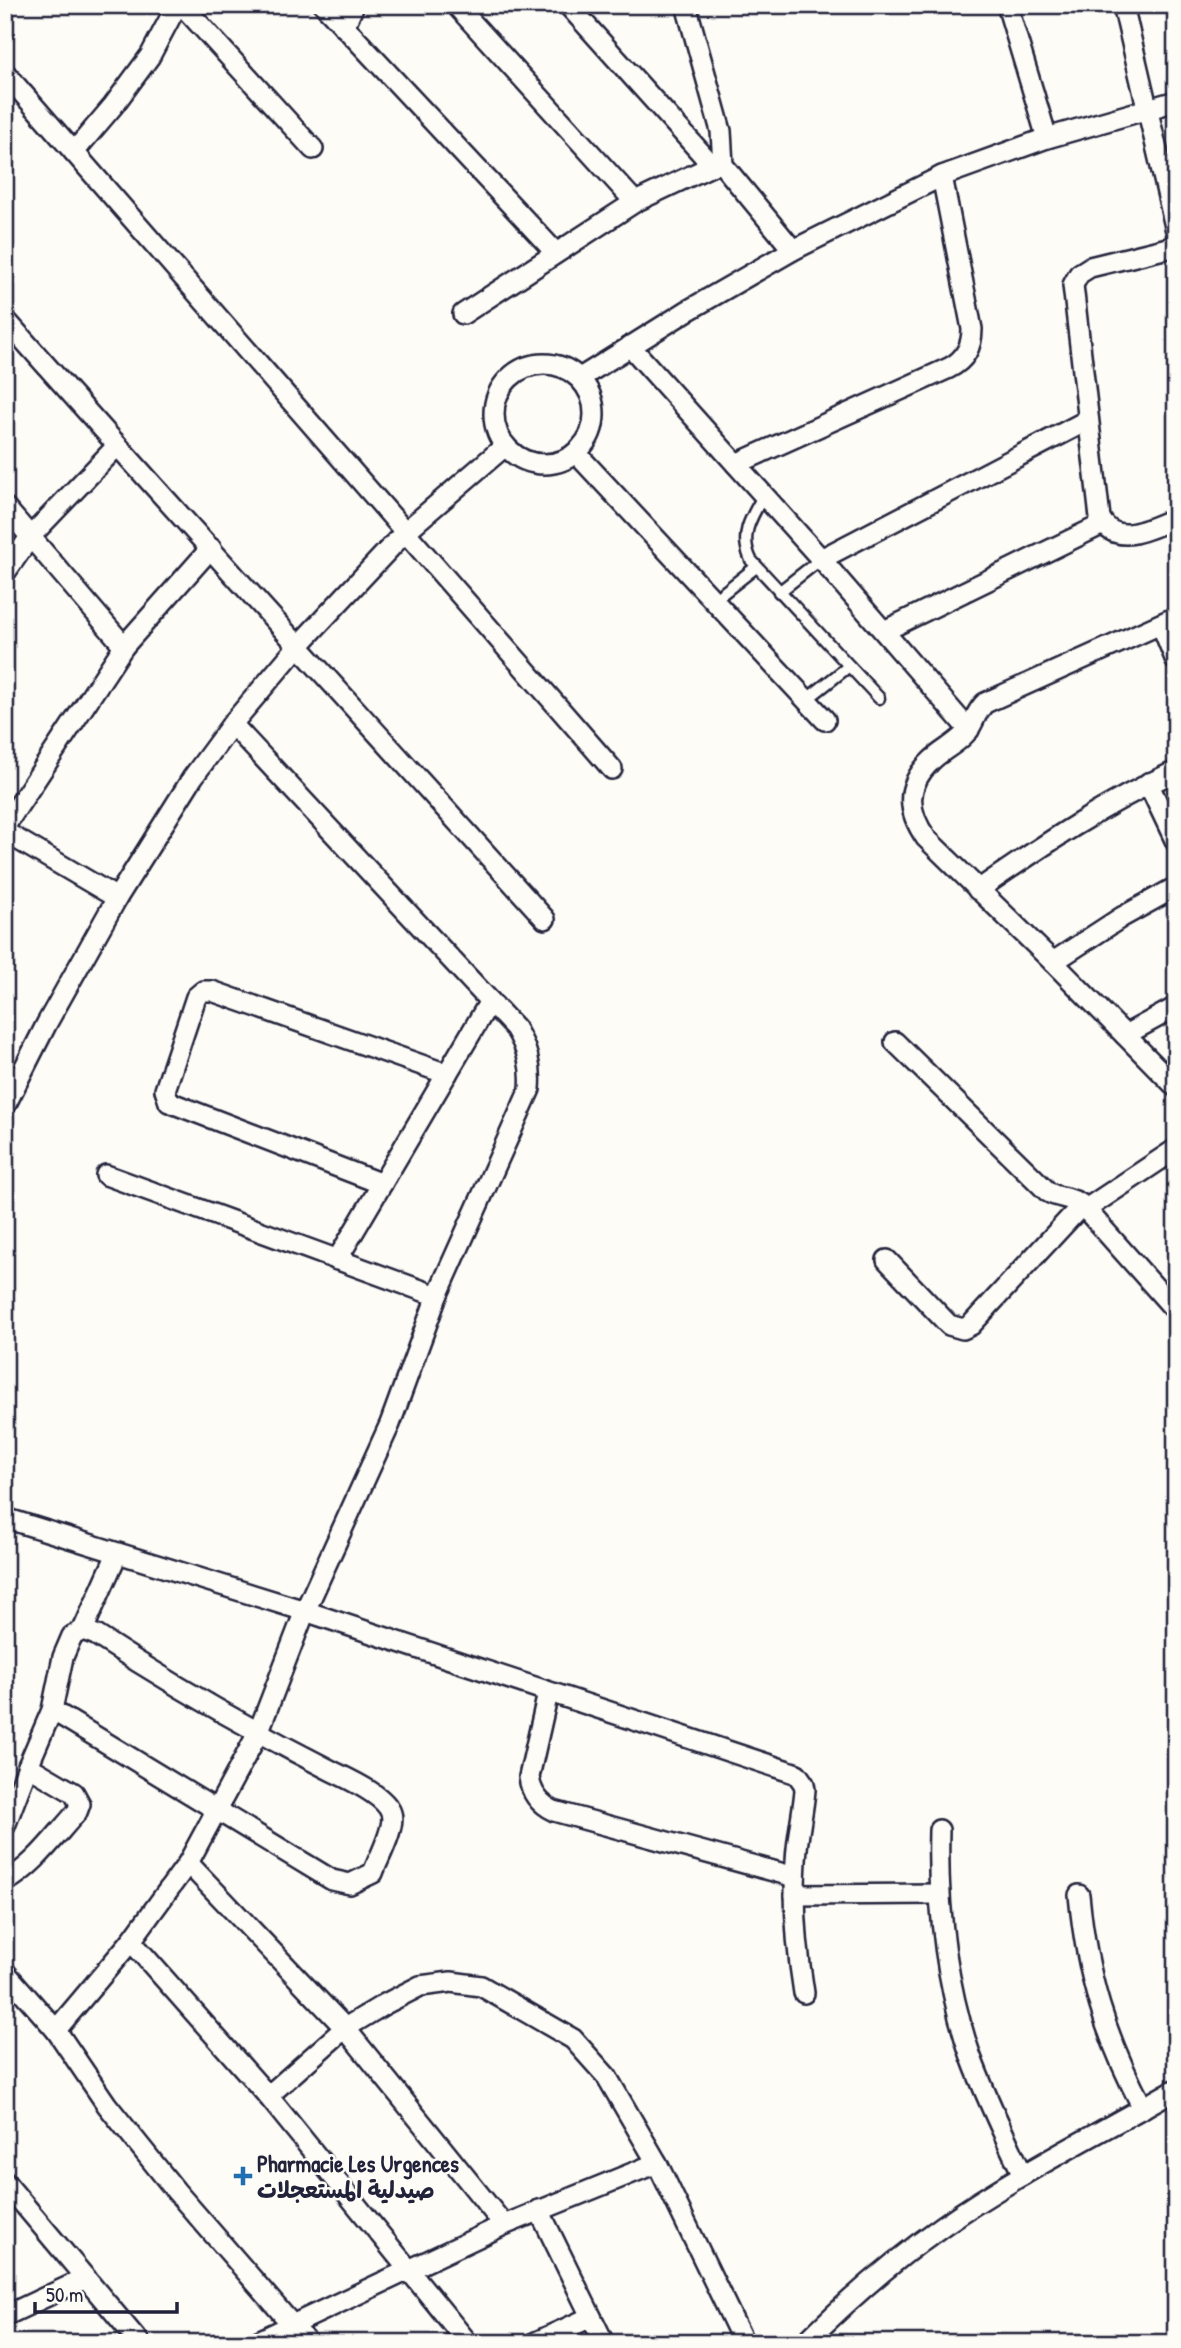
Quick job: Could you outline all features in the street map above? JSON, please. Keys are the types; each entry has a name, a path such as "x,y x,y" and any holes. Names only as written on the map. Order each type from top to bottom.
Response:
{"street":[{"path":"74,152 150,56 177,5"},
{"path":"182,5 313,149"},
{"path":"324,5 555,252"},
{"path":"344,27 354,5"},
{"path":"456,5 635,202"},
{"path":"568,5 717,163 726,169 793,250"},
{"path":"686,5 722,131 717,163"},
{"path":"1007,5 1047,138"},
{"path":"1123,5 1176,231"},
{"path":"5,73 612,769"},
{"path":"580,378 793,250 943,176 1047,138 1176,101"},
{"path":"463,314 635,202 717,163"},
{"path":"736,464 949,368 962,359 967,352 972,330 943,176"},
{"path":"1176,246 1090,267 1075,279 1073,292 1098,512 1103,524 1113,532 1126,535 1176,518"},
{"path":"5,319 545,919"},
{"path":"630,346 821,559 969,730"},
{"path":"549,363 566,368 580,378 590,391 594,425 587,440 576,453 563,461 533,463 519,458 505,446 497,434 493,416 495,399 503,383 516,371 532,364 549,363"},
{"path":"821,559 1088,420"},
{"path":"5,573 30,537 117,446"},
{"path":"5,1106 47,1023 117,898 193,777 232,724 299,645 405,532 505,446"},
{"path":"576,453 825,720"},
{"path":"5,507 124,646"},
{"path":"884,631 1103,524"},
{"path":"5,826 124,646 211,548"},
{"path":"1176,661 1168,620 992,698 979,709 969,730 921,772 915,783 911,805 918,827 926,838 1176,1087"},
{"path":"56,2030 131,1941 188,1863 258,1733 305,1611 390,1424 438,1296 530,1089 530,1065 523,1040 515,1028 232,724"},
{"path":"978,890 1061,833 1149,783 1176,771"},
{"path":"1149,783 1176,842"},
{"path":"5,832 117,898"},
{"path":"1053,962 1122,917 1176,887"},
{"path":"382,1184 169,1102 165,1090 196,997 203,991 212,991 447,1073"},
{"path":"337,1260 490,1001"},
{"path":"1125,1035 1176,1007"},
{"path":"895,1042 1048,1192 1072,1198 1084,1207 1176,1311"},
{"path":"887,1260 949,1325 962,1329 971,1325 1084,1207 1176,1149"},
{"path":"106,1175 438,1296"},
{"path":"5,1518 305,1611 797,1774 805,1790 795,1886 799,1961 804,1993"},
{"path":"5,1826 27,1766 52,1710 63,1657 72,1636 83,1630 117,1554"},
{"path":"52,1710 332,1880 350,1884 373,1873 393,1823 386,1804 356,1783 258,1733 96,1635 83,1630"},
{"path":"548,1693 529,1777 532,1791 541,1803 554,1811 795,1886 939,1894"},
{"path":"5,1882 14,1878 40,1853 77,1812 80,1804 74,1793 27,1766"},
{"path":"939,1830 939,1894 950,1976 967,2042 985,2094 1023,2175"},
{"path":"188,1863 345,2028 504,2225"},
{"path":"1079,1895 1085,1949 1101,2015 1113,2047 1143,2108"},
{"path":"131,1941 268,2096 468,2343"},
{"path":"5,1972 56,2030 107,2105 176,2191 307,2342"},
{"path":"268,2096 345,2028 420,1986 450,1982 481,1986 573,2039 607,2077 657,2163 744,2343"},
{"path":"805,2343 844,2305 906,2252 954,2218 1023,2175 1176,2089"},
{"path":"254,2343 504,2225 657,2163"},
{"path":"5,2182 140,2343"},
{"path":"539,2210 604,2343"},
{"path":"5,2316 86,2278"},
{"path":"534,2343 591,2317"}],"lane":[{"path":"764,495 746,530 746,550 756,567 879,698"},
{"path":"779,592 821,559"},
{"path":"713,601 756,567"},
{"path":"806,700 849,666"}],"place":[{"name":"Pharmacie Les Urgences صيدلية المستعجلات","path":"243,2176"}]}
